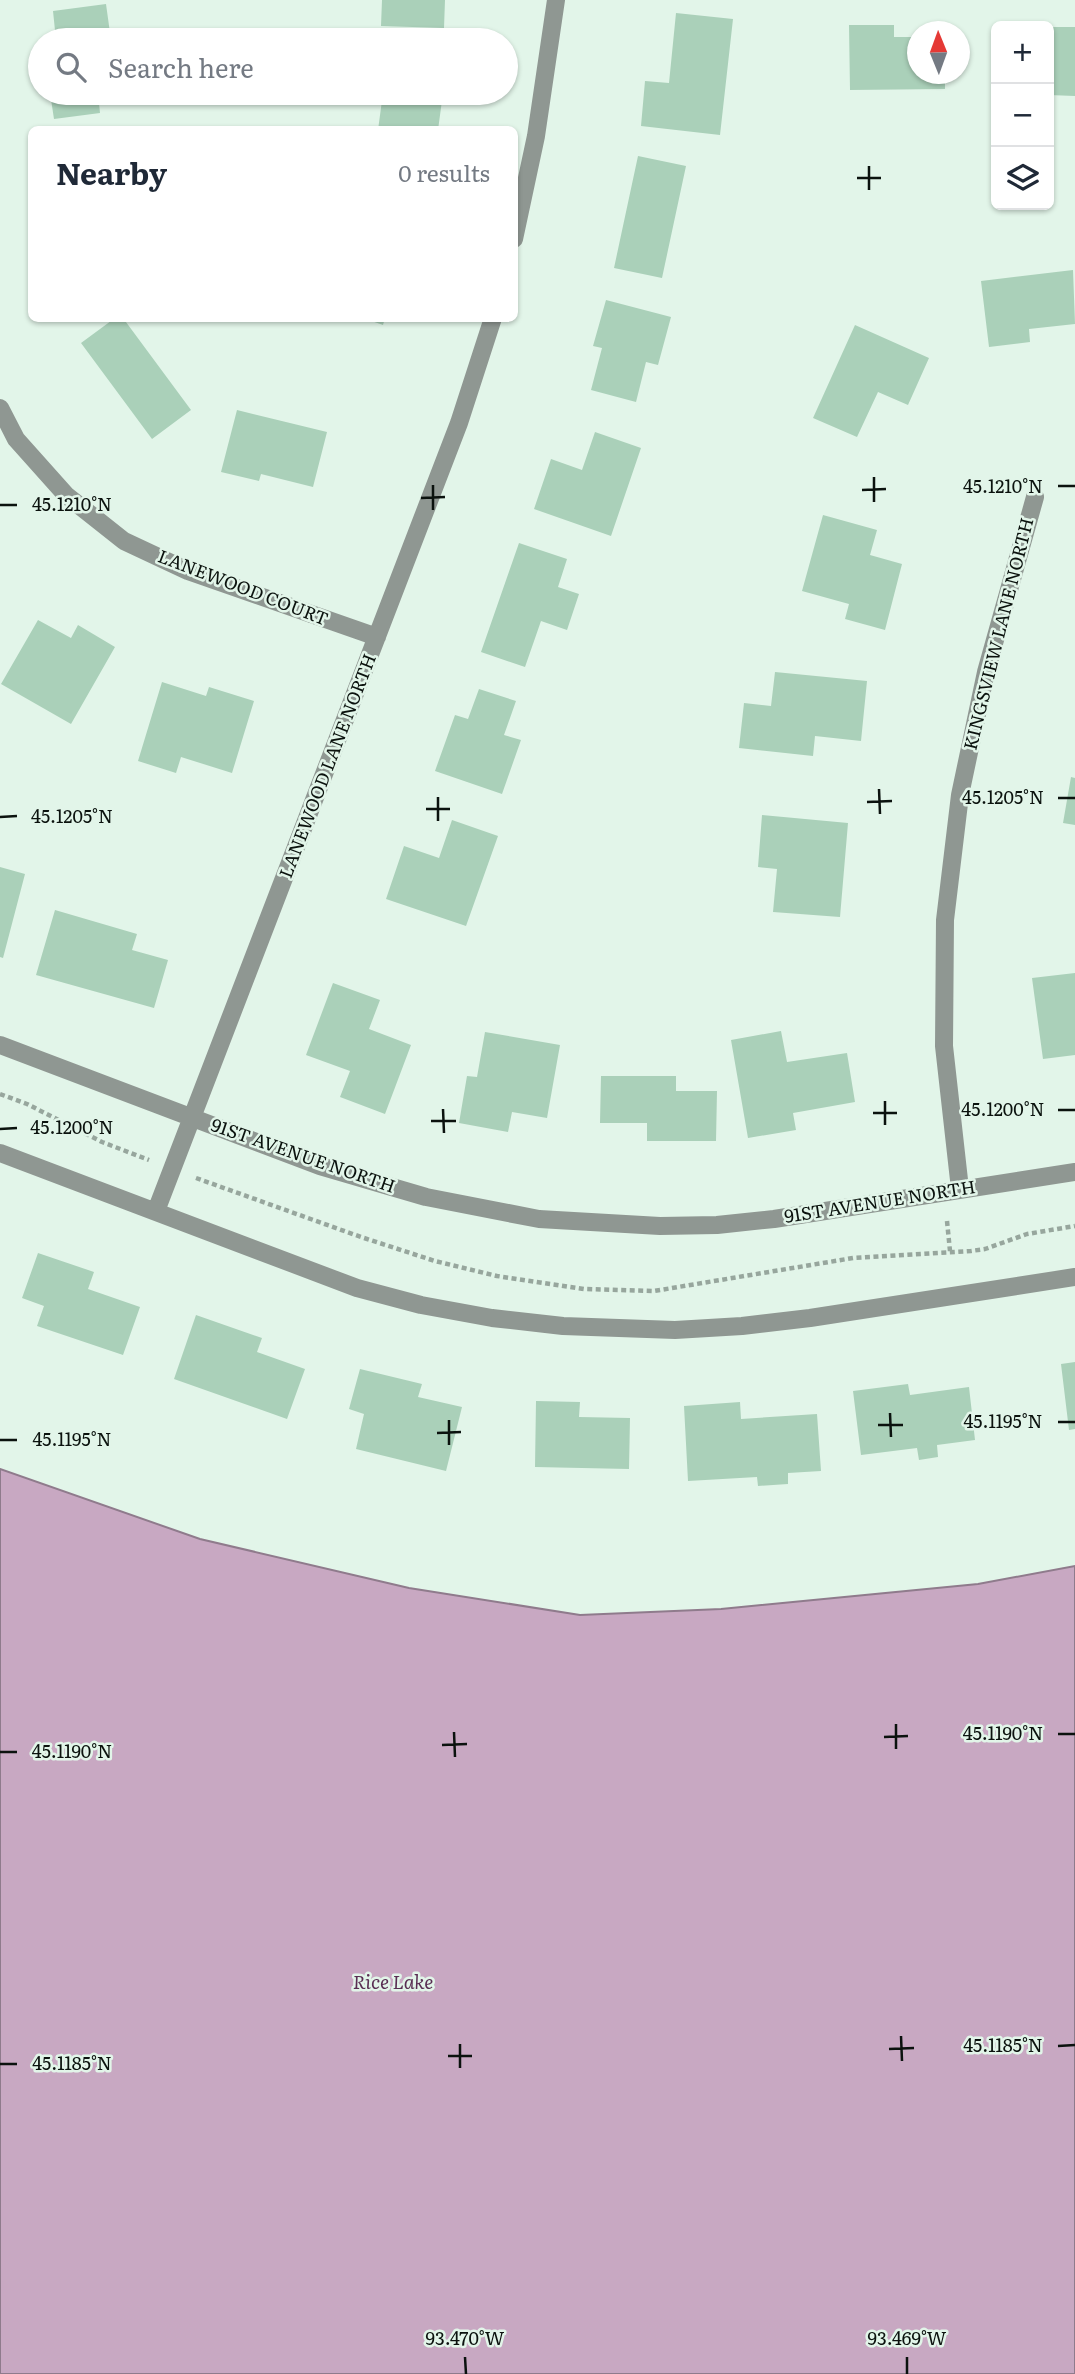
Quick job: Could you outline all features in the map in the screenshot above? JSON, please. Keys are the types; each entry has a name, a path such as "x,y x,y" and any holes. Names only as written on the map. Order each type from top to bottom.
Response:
{"street":[{"path":"518,220 536,136 556,0"},
{"name":"LANEWOOD LANE NORTH","path":"156,1211 459,423 493,322"},
{"name":"LANEWOOD COURT","path":"0,408 16,439 66,495 124,541 188,572 377,637"},
{"name":"KINGSVIEW LANE NORTH","path":"960,1189 944,1046 945,920 960,795 986,672 1035,497"},
{"name":"91ST AVENUE NORTH","path":"0,1045 320,1166 426,1197 539,1219 660,1226 717,1225 774,1219 1075,1172"},
{"path":"0,1153 357,1288 421,1305 492,1318 563,1326 675,1330 742,1326 1075,1277"}],"path":[{"path":"0,1094 142,1158"}],"water":[{"name":"Rice Lake","path":"0,1469 200,1539 409,1588 580,1615 721,1609 978,1584 1075,1566 1075,2374 0,2374"}],"building":[{"path":"382,0 445,0 444,28 381,26"},
{"path":"106,4 109,28 55,28 53,11"},
{"path":"676,13 733,19 720,135 641,126 645,81 669,83"},
{"path":"849,25 894,25 894,37 907,37 907,84 945,84 945,89 850,90"},
{"path":"1054,27 1075,27 1075,96 1054,95"},
{"path":"52,105 99,105 100,113 54,119"},
{"path":"381,105 441,105 439,126 379,126"},
{"path":"638,156 686,166 662,278 614,268"},
{"path":"1073,270 1075,324 1029,329 1030,342 989,347 981,281"},
{"path":"606,300 671,317 658,365 646,362 636,402 591,390 602,348 593,346"},
{"path":"110,322 126,322 191,410 152,439 81,343"},
{"path":"855,325 929,358 908,405 878,392 857,437 813,418"},
{"path":"237,410 327,432 313,487 261,474 259,481 221,472"},
{"path":"595,432 641,448 611,536 534,509 551,459 582,470"},
{"path":"823,515 877,530 870,555 902,564 885,630 845,619 849,604 802,591"},
{"path":"519,543 567,559 558,587 579,594 567,630 541,621 525,667 481,652"},
{"path":"38,620 71,638 78,625 115,647 71,724 1,684"},
{"path":"775,672 867,681 861,741 815,736 813,756 739,748 744,703 771,706"},
{"path":"162,682 206,696 209,687 254,701 232,773 181,757 176,773 138,761"},
{"path":"479,689 516,701 504,735 521,740 502,794 435,771 455,715 468,719"},
{"path":"1071,777 1075,778 1075,825 1063,823"},
{"path":"762,815 848,823 840,917 773,912 777,869 758,867"},
{"path":"452,820 498,836 466,926 386,899 404,846 439,858"},
{"path":"0,867 25,874 3,958 0,957"},
{"path":"55,910 137,934 132,950 168,960 154,1008 36,975"},
{"path":"1075,973 1075,1055 1043,1059 1032,978"},
{"path":"333,983 380,1000 369,1029 411,1045 385,1114 340,1097 350,1071 306,1055"},
{"path":"781,1031 787,1062 847,1053 855,1102 793,1113 796,1130 748,1138 731,1040"},
{"path":"485,1032 560,1045 547,1118 512,1112 508,1132 459,1123 467,1076 477,1077"},
{"path":"601,1076 676,1076 676,1091 717,1091 716,1141 647,1141 647,1123 600,1123"},
{"path":"38,1253 94,1272 88,1289 140,1307 123,1355 37,1326 44,1306 22,1298"},
{"path":"196,1315 262,1338 257,1352 305,1369 287,1419 174,1379"},
{"path":"1075,1362 1075,1429 1069,1430 1061,1364"},
{"path":"360,1369 422,1384 418,1397 462,1407 446,1471 356,1449 364,1414 349,1409"},
{"path":"908,1384 910,1395 969,1387 975,1440 937,1445 938,1457 919,1460 917,1448 861,1455 853,1391"},
{"path":"536,1401 580,1402 579,1417 630,1418 629,1469 535,1467"},
{"path":"740,1402 741,1419 817,1414 821,1471 788,1473 788,1484 758,1486 757,1477 688,1481 684,1406"}]}
